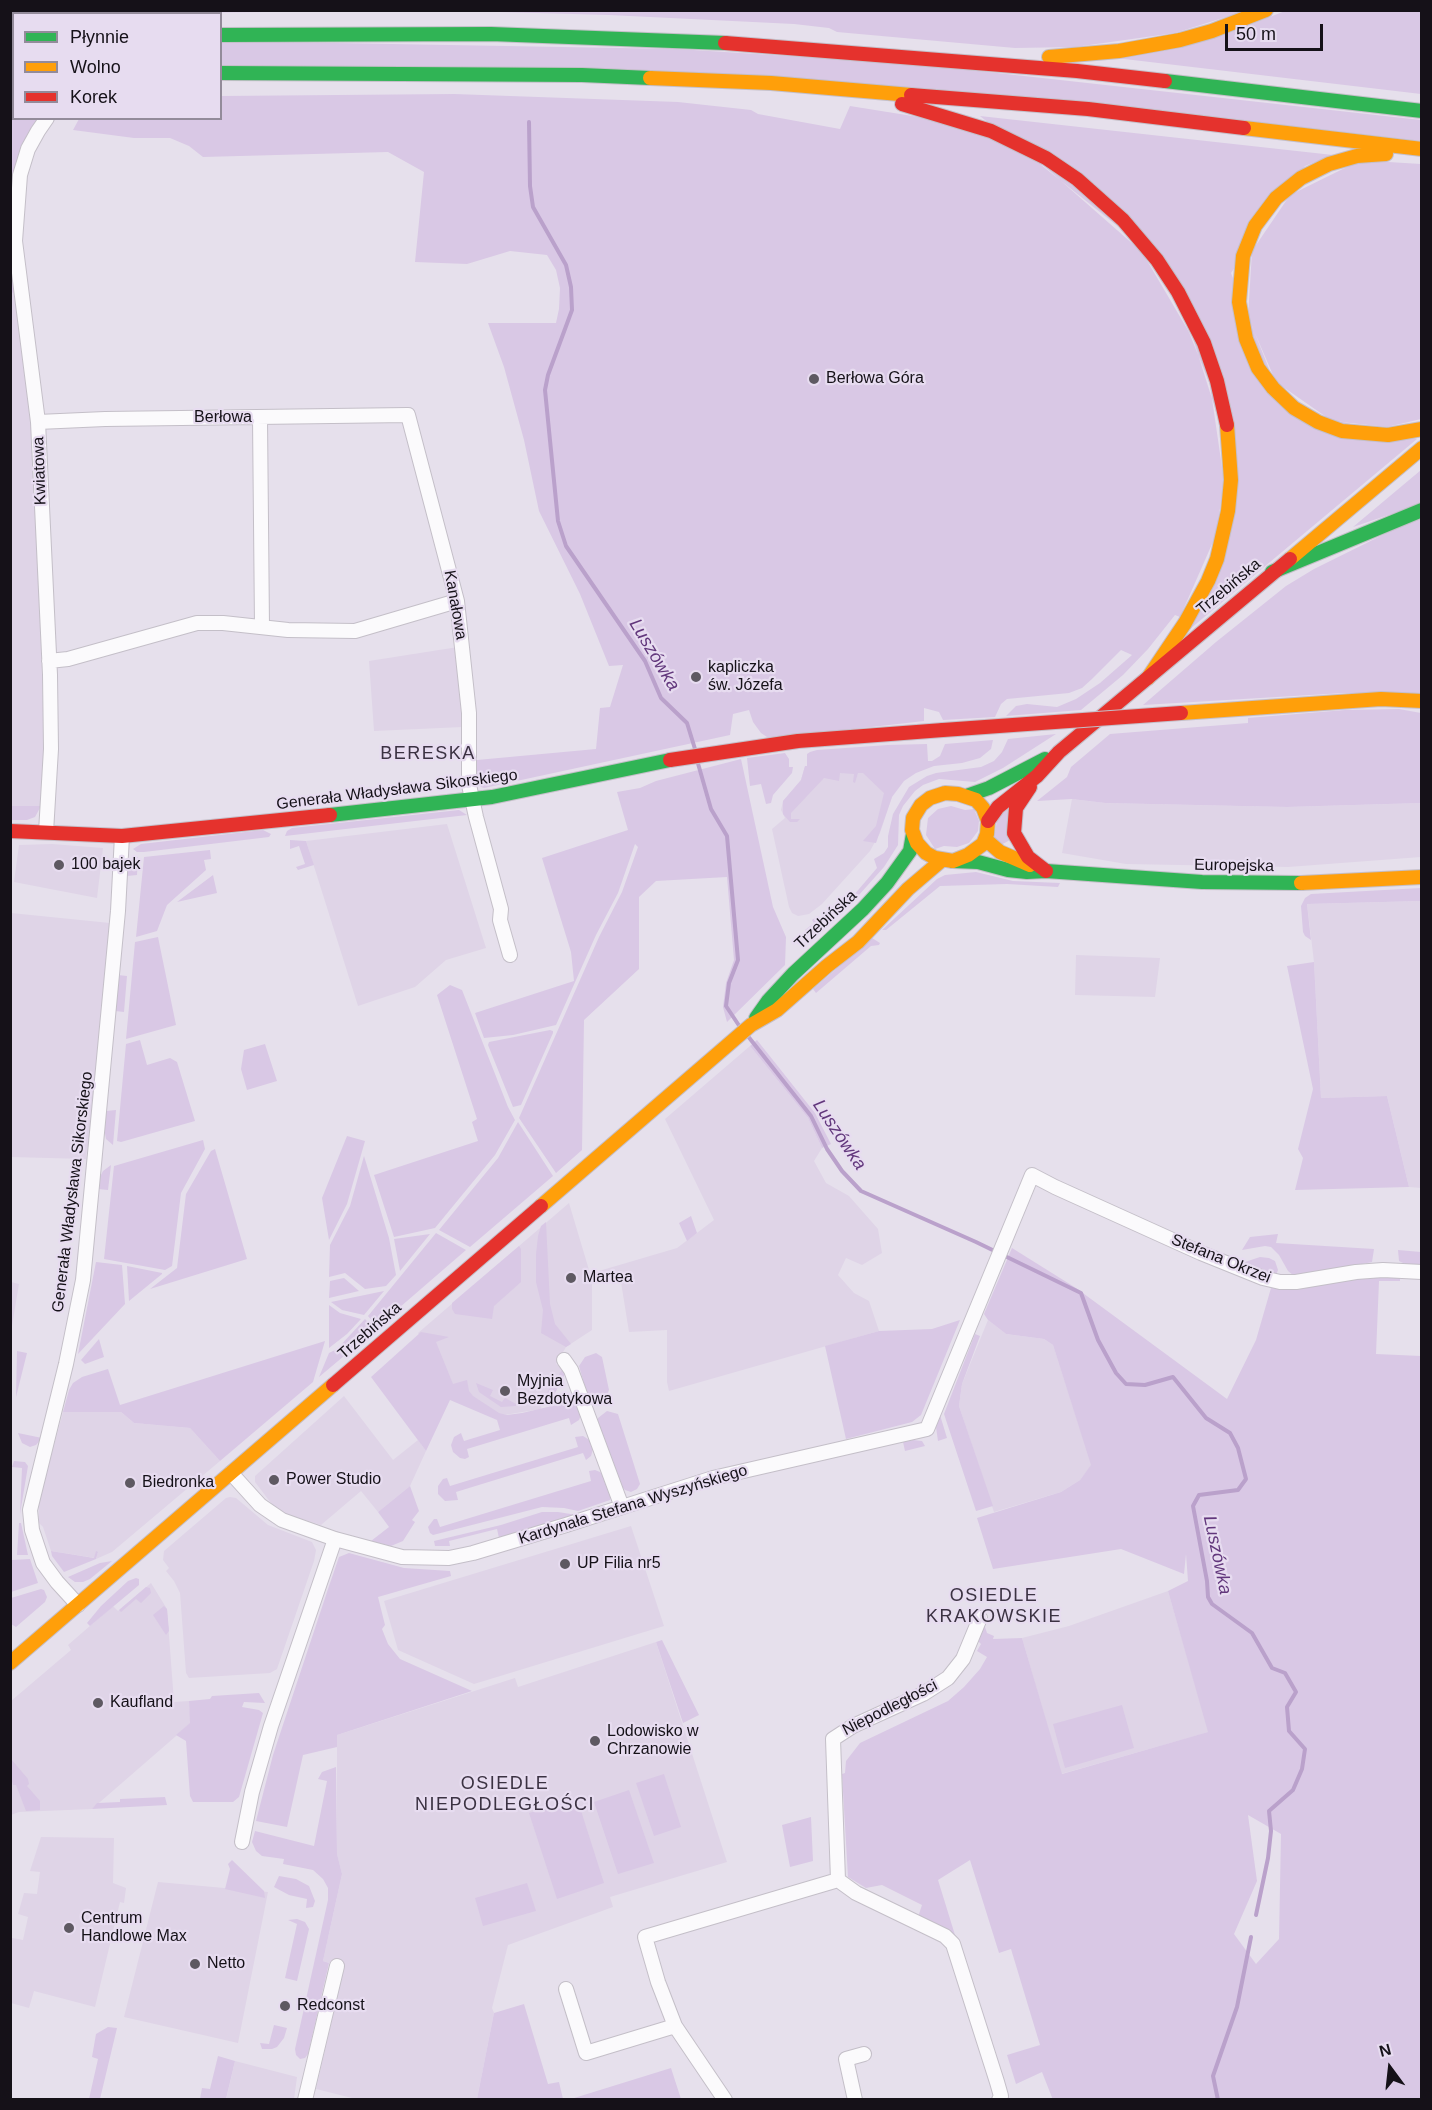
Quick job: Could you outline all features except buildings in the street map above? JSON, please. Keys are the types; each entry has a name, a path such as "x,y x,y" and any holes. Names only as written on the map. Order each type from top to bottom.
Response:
{"main road":[{"path":"983,62 1142,47 1212,31 1266,10"},
{"path":"222,35 491,34 585,36 754,45 983,62 1179,81 1422,111"},
{"path":"222,73 605,76 853,89 1099,111 1422,150"},
{"path":"853,89 966,122 1001,135 1046,158 1077,179 1129,226 1167,273 1188,312 1208,354 1222,399 1230,448 1230,498 1224,535 1208,581 1185,623 1148,678"},
{"path":"1422,150 1344,159 1315,170 1288,188 1266,211 1249,239 1240,270 1239,303 1246,339 1258,368 1273,388 1294,408 1318,422 1342,431 1388,435 1422,429"},
{"name":"Trzebińska","path":"988,821 998,807 1037,776 1059,752 1422,448"},
{"path":"1272,572 1422,510"},
{"name":"Generała Władysława Sikorskiego","path":"10,831 122,836 472,800 502,796 680,758 788,742 1381,699 1422,701"},
{"name":"Trzebińska","path":"966,796 989,789 1059,752"},
{"path":"1037,776 1016,808 1013,826 1023,851 1046,871"},
{"path":"945,793 966,796 980,804 988,821 985,839 974,851 947,860 926,853 913,834 913,818 925,801 945,793"},
{"name":"Trzebińska","path":"751,1025 768,1001 793,974 863,909 887,883 910,851 913,834"},
{"name":"Europejska","path":"985,839 995,849 1010,858 1046,871"},
{"name":"Trzebińska","path":"10,1663 735,1038 751,1025 777,1010 858,942 908,889 947,860"},
{"name":"Europejska","path":"947,860 978,862 1008,870 1027,872 1046,871 1159,880 1241,883 1422,877"}],"street":[{"name":"Kwiatowa","path":"46,120 28,149 20,175 15,218 17,262 38,422 51,749 46,832"},
{"name":"Berłowa","path":"38,422 408,415"},
{"name":"Kanałowa","path":"408,415 457,601 466,676 472,800 501,909 500,920 510,956"},
{"path":"260,418 262,627"},
{"path":"49,661 68,659 197,623 223,623 288,630 355,632 457,601"},
{"name":"Generała Władysława Sikorskiego","path":"78,1605 43,1563 32,1530 30,1510 66,1364 83,1280 118,911 122,836"},
{"name":"Kardynała Stefana Wyszyńskiego","path":"231,1473 249,1495 282,1520 335,1539 402,1557 449,1558 473,1553 713,1478 927,1429 1032,1175"},
{"name":"Stefana Okrzei","path":"1032,1175 1201,1253 1263,1278 1280,1282 1296,1282 1356,1272 1383,1270 1422,1272"},
{"path":"564,1360 571,1370 622,1507"},
{"path":"242,1842 252,1792 271,1726 335,1539"},
{"name":"Niepodległości","path":"838,1880 833,1739 853,1725 922,1694 948,1678 963,1659 980,1618"},
{"path":"725,2100 675,2026 658,1982 645,1937 838,1880 856,1893 945,1936 953,1944 997,2082 1001,2096 999,2100"},
{"path":"305,2100 337,1966"},
{"path":"566,1989 586,2053 675,2026"},
{"path":"855,2100 846,2059 864,2054"}],"shaded area":[{"path":"84,10 356,11 222,12 84,12"},
{"path":"463,11 1245,11 1175,33 1075,47 1015,48 837,32 829,28 794,24"},
{"path":"1285,11 1421,11 1421,94 1116,58 1224,35"},
{"path":"222,41 677,49 916,64 1421,120 1421,141 1096,103 222,67"},
{"path":"454,94 678,102 751,110 758,114 840,129 850,106 925,118 987,137 1044,166 1142,252 1189,332 1210,385 1224,481 1216,535 1180,617 1175,615 1148,649 1123,675 1081,710 1006,716 1016,706 1027,704 1057,707 1076,699 1100,683 1132,655 1121,650 1082,688 1069,693 1007,699 1001,704 995,717 943,720 939,712 924,708 924,721 775,738 761,733 753,722 749,710 733,714 730,735 481,787 476,783 477,760 596,749 600,708 610,707 623,665 609,666 580,594 539,511 524,440 504,367 488,323 556,323 560,288 556,270 547,255 510,251 467,264 415,262 424,172 388,152 203,157 189,146 170,138 134,138 73,130 78,120 222,120 222,96"},
{"path":"12,116 12,120 41,120 24,145 18,292 11,293 10,127"},
{"path":"980,116 1333,155 1305,166 1231,273 1285,409 1417,439 1184,634 1238,481 1171,269"},
{"path":"1372,161 1421,164 1421,419 1387,427 1332,421 1276,382 1248,317 1252,251 1290,195 1353,164"},
{"path":"18,292 34,427 44,740 41,806 11,806 10,293"},
{"path":"1421,470 1421,504 1353,527"},
{"path":"1421,516 1421,695 1344,693 1143,705 1286,586 1314,569"},
{"path":"458,647 463,727 374,731 369,661"},
{"path":"1399,709 1421,713 1421,803 1287,807 1105,803 1072,799 1037,801 1067,777 1071,767 1110,734 1248,723 1248,718 1345,710"},
{"path":"1056,734 1003,768 975,782 939,779 915,791 899,815 898,845 884,867 850,905 821,932 809,935 805,930 814,923 812,920 818,916 826,921 841,910 877,868 874,859 884,853 888,847 893,814 909,787 936,773 981,767 994,761 1002,752 1008,739"},
{"path":"993,740 991,749 980,758 962,763 934,766 904,781 892,797 876,843 863,841 876,826 884,793 863,773 858,773 855,783 853,782 854,774 840,773 839,781 824,778 791,813 791,819 800,819 797,822 790,822 783,814 783,801 801,780 805,766 807,766 807,754 810,752 927,744 928,761 932,761 940,756 945,744"},
{"path":"785,753 789,759 789,767 793,767 792,773 773,795 771,803 766,804 761,784 750,786 747,758"},
{"path":"741,759 773,907 786,937 785,965 727,1022 723,1007 726,983 734,960 727,877 656,881 639,897 639,969 584,1020 582,1150 556,1173 519,1118 599,937 622,892 638,847 635,844 618,893 596,935 556,1025 513,1035 484,1038 475,1013 574,981 571,952 542,858 628,830 617,792 640,788 656,781"},
{"path":"805,766 863,769 892,797 880,833 870,851 822,904 809,914 798,916 792,913 789,907 772,829 785,818 781,810 783,801 801,780"},
{"path":"1072,799 1105,803 1287,807 1421,803 1421,857 1288,867 1126,864 1062,853"},
{"path":"1009,804 1010,840 999,846 994,838 998,815"},
{"path":"11,806 41,806 35,817 27,820 11,820"},
{"path":"951,806 965,810 974,809 979,821 978,831 969,843 957,847 944,846 935,849 926,835 928,818 938,809"},
{"path":"459,810 467,815 285,836 292,828"},
{"path":"447,824 486,948 446,960 415,987 358,1006 306,841"},
{"path":"263,830 271,834 269,837 144,852 137,852 133,849 141,844"},
{"path":"290,840 306,841 314,865 298,870 296,867 305,864 299,846 290,849"},
{"name":"100 bajek","path":"52,844 103,848 97,898 14,882 19,845"},
{"path":"210,850 211,859 204,860 206,870 167,905 157,931 136,937 144,857"},
{"path":"138,857 137,875 127,876 128,860"},
{"path":"976,872 1013,881 1060,883 1058,887 1007,884 940,886 886,930 882,930 937,879 945,875"},
{"path":"213,875 217,893 177,902"},
{"path":"1421,888 1421,901 1307,904 1311,940 1303,932 1301,906 1305,898 1311,894"},
{"path":"1421,901 1421,1188 1409,1187 1387,1096 1321,1098 1314,962 1307,904"},
{"path":"11,913 110,923 91,1140 87,1148 86,1159 11,1157"},
{"path":"158,937 176,1025 126,1039 135,942"},
{"path":"872,938 880,943 879,945 871,946 816,993 813,989"},
{"path":"1076,955 1160,958 1155,997 1075,995"},
{"path":"1314,962 1321,1098 1387,1096 1409,1187 1295,1190 1303,1158 1298,1149 1313,1089 1287,966"},
{"path":"118,975 127,976 124,1012 115,1011"},
{"path":"450,985 462,990 515,1120 495,1155 435,1228 394,1237 374,1175 478,1141 472,1122 477,1119 437,995"},
{"path":"550,1030 553,1033 521,1105 513,1107 488,1045 489,1042"},
{"path":"140,1040 147,1065 170,1058 177,1062 195,1121 121,1142 117,1141 126,1044"},
{"path":"757,1040 815,1113 831,1144 822,1148 808,1118 750,1046"},
{"path":"265,1044 277,1081 247,1090 241,1069 244,1050"},
{"path":"750,1046 808,1118 822,1148 814,1161 826,1183 849,1196 878,1229 882,1253 862,1265 846,1258 838,1275 854,1293 869,1301 879,1331 669,1391 667,1330 629,1332 621,1282 599,1271 677,1248 714,1220 665,1119"},
{"path":"116,1110 113,1145 106,1139 104,1128 106,1111"},
{"path":"518,1122 553,1176 470,1247 439,1230 498,1158"},
{"path":"347,1136 365,1141 347,1204 329,1240 322,1198"},
{"path":"203,1140 205,1149 181,1193 172,1266 165,1270 104,1259 114,1166"},
{"path":"215,1149 247,1259 150,1289 177,1268 186,1194 211,1151"},
{"path":"364,1156 389,1238 396,1275 386,1286 365,1289 345,1273 329,1277 330,1245 350,1206"},
{"path":"111,1165 108,1190 98,1189 103,1171"},
{"path":"569,1203 592,1280 592,1330 566,1347 556,1364 563,1368 542,1402 541,1409 498,1416 451,1393 418,1333"},
{"path":"691,1216 697,1233 687,1241 679,1223"},
{"path":"546,1222 550,1304 555,1324 571,1344 566,1347 541,1333 543,1310 536,1282 536,1254 541,1226"},
{"path":"436,1233 466,1250 377,1327 368,1316"},
{"path":"430,1234 400,1271 394,1239"},
{"path":"1278,1234 1276,1243 1374,1249 1372,1262 1313,1274 1293,1275 1271,1247 1242,1250 1250,1237"},
{"path":"519,1246 521,1249 521,1282 494,1306 492,1319 455,1314 452,1303"},
{"path":"1012,1248 1076,1288 1227,1399 1256,1340 1271,1288 1296,1290 1356,1278 1400,1278 1400,1281 1379,1281 1376,1354 1421,1356 1421,2099 1053,2100 1042,2072 1016,2084 1007,2055 1040,2045 1011,1949 999,1953 970,1860 938,1880 955,1935 918,1917 922,1905 882,1885 866,1888 848,1877 842,1774 845,1773 846,1761 860,1743 948,1701 964,1687 987,1657 977,1651 981,1644 978,1641 979,1632 984,1624 987,1633 994,1636 993,1639 1022,1638 1062,1774 1208,1732 1168,1591 1188,1581 1186,1554 1184,1574 1121,1549 993,1569 977,1518 1061,1492 1080,1480 1091,1465 1053,1345 1044,1339 1006,1334 984,1314","holes":["1248,1815 1281,1834 1279,1939 1256,1964 1234,1934 1257,1881"]},
{"path":"1398,1250 1421,1252 1421,1267 1409,1266 1399,1261"},
{"path":"1260,1257 1275,1261 1278,1270 1276,1275 1239,1264"},
{"path":"96,1262 122,1265 125,1304 78,1354"},
{"path":"127,1266 162,1273 162,1274 129,1301"},
{"path":"344,1278 359,1291 329,1298 330,1281"},
{"path":"10,1282 19,1284 11,1332"},
{"path":"384,1291 364,1315 342,1310 331,1302"},
{"path":"329,1305 340,1313 361,1319 329,1348"},
{"path":"365,1319 375,1330 319,1377 329,1353 337,1349"},
{"path":"960,1320 921,1415 912,1422 846,1439 825,1346 879,1331 932,1329"},
{"path":"988,1320 1006,1334 1044,1339 1053,1345 1092,1465 1080,1480 1061,1492 994,1512 959,1406 962,1384"},
{"path":"421,1332 449,1337 436,1342 453,1384 467,1380 469,1391 473,1396 499,1413 507,1415 522,1413 569,1402 577,1405 581,1415 579,1420 571,1425 569,1418 467,1449 469,1457 465,1459 453,1452 451,1445 454,1437 461,1433 464,1441 500,1430 497,1420 450,1400 426,1451 371,1377"},
{"path":"975,1334 980,1336 962,1384 959,1406 993,1506 976,1511 944,1414"},
{"path":"99,1339 104,1357 85,1364 81,1360"},
{"path":"325,1341 313,1382 220,1461 190,1428 134,1423 121,1412 63,1412 73,1383 82,1377 108,1369 120,1405"},
{"path":"17,1351 27,1353 16,1397"},
{"path":"596,1353 602,1357 609,1390 606,1398 594,1403 589,1401 579,1366 585,1357"},
{"path":"563,1368 567,1370 554,1395 541,1402"},
{"path":"476,1383 493,1390 490,1396 502,1402 505,1398 516,1406 501,1407 479,1392"},
{"path":"344,1396 393,1460 418,1440 426,1451 410,1486 378,1512 361,1491 321,1525 286,1514 274,1507 255,1482 255,1476"},
{"path":"607,1411 618,1414 640,1484 631,1492 621,1486 597,1422 598,1418"},
{"path":"63,1412 121,1412 134,1423 190,1428 220,1461 112,1552 96,1559 98,1552 95,1558 51,1551 43,1527 39,1523 39,1502"},
{"path":"940,1415 947,1438 938,1441 936,1427"},
{"path":"18,1433 42,1438 36,1445 30,1447 22,1443"},
{"path":"583,1436 591,1441 593,1449 591,1456 586,1460 583,1453 456,1492 458,1500 445,1501 438,1494 438,1486 443,1479 447,1478 450,1486 578,1447 575,1437"},
{"path":"922,1441 925,1446 905,1451 903,1442"},
{"path":"14,1461 25,1462 28,1466 20,1514 22,1468 12,1467"},
{"path":"595,1470 606,1478 612,1494 610,1500 578,1511 542,1507 433,1535 430,1533 428,1527 434,1519 437,1519 440,1527 591,1481 589,1471"},
{"path":"410,1486 419,1511 412,1520 415,1522 403,1541 391,1546 371,1541 389,1527 378,1512"},
{"path":"230,1497 236,1498 268,1525 312,1542 316,1550 314,1561 277,1669 270,1673 189,1678 186,1673 180,1593 166,1571 169,1568 163,1560 164,1551"},
{"path":"542,1512 577,1515 499,1538 497,1529 449,1541 450,1546 435,1546 434,1541 501,1525"},
{"path":"19,1523 21,1523 28,1555 17,1555"},
{"path":"631,1526 664,1626 474,1684 398,1650 384,1601"},
{"path":"51,1551 94,1558 96,1551 98,1552 96,1559 64,1572"},
{"path":"349,1553 404,1568 450,1571 451,1576 378,1597 385,1625 382,1629 388,1644 400,1659 472,1691 337,1735 337,1747 303,1755 287,1827 256,1821 273,1755 339,1557"},
{"path":"30,1559 38,1583 11,1592 12,1560"},
{"path":"112,1561 83,1582 75,1582 68,1577 100,1563"},
{"path":"139,1579 139,1585 90,1626 87,1623 101,1606 128,1581"},
{"name":"Kaufland","path":"151,1583 167,1609 174,1702 189,1701 191,1723 92,1809 19,1812 11,1815 11,1701 71,1650 68,1645 113,1606 118,1611"},
{"path":"146,1587 150,1588 151,1593 141,1603 136,1599 121,1612 119,1610"},
{"path":"41,1589 47,1597 45,1602 16,1627 11,1624 11,1598"},
{"path":"1168,1591 1209,1732 1061,1774 1022,1638 1069,1626"},
{"path":"164,1606 167,1609 169,1631 166,1635 153,1615"},
{"path":"662,1640 699,1715 683,1723 656,1642"},
{"path":"656,1642 727,1862 610,1897 613,1907 508,1945 492,2008 494,2013 477,2099 356,2099 316,2089 344,1968 323,1961 342,1874 337,1854 337,1735 515,1678 518,1687"},
{"path":"259,1693 265,1703 244,1702 242,1707 263,1713 239,1797 233,1802 193,1802 190,1796 186,1741 176,1735 190,1723 189,1701 210,1699 212,1696"},
{"path":"1122,1705 1134,1748 1065,1768 1053,1724"},
{"path":"11,1759 28,1779 27,1786 40,1801 40,1810 26,1811 16,1785 13,1785"},
{"path":"336,1767 337,1854 342,1874 323,1961 329,1963 308,2054 305,2058 300,2059 295,2049 328,1900 328,1888 323,1879 313,1870 283,1864 284,1859 262,1856 256,1851 252,1842 255,1831 314,1846 327,1781 318,1779 322,1772"},
{"path":"664,1774 681,1827 654,1836 636,1783"},
{"path":"629,1790 654,1863 618,1874 594,1802"},
{"path":"165,1797 167,1805 92,1809 97,1803 120,1802 120,1799"},
{"path":"577,1798 604,1883 557,1899 529,1813"},
{"path":"811,1817 813,1861 790,1867 782,1825"},
{"name":"Centrum Handlowe Max","path":"41,1837 114,1838 113,1883 126,1888 124,1903 120,1902 95,2007 34,1991 29,2008 11,2003 11,1942 12,1938 23,1940 28,1917 18,1914 24,1893 37,1894 40,1872 30,1871"},
{"path":"232,1860 264,1891 265,1898 225,1889 230,1869 228,1864"},
{"path":"279,1876 296,1879 309,1886 315,1901 313,1907 306,1908 307,1899 289,1895 274,1887"},
{"name":"Netto","path":"158,1882 268,1892 238,2043 124,2017"},
{"path":"527,1883 536,1911 483,1926 475,1898"},
{"path":"297,1919 305,1922 309,1929 297,1981 285,1978 297,1924 288,1920"},
{"path":"524,2004 548,2084 559,2082 563,2099 477,2099 494,2013"},
{"path":"274,2025 287,2028 284,2038 277,2047 262,2049 260,2043 269,2044"},
{"path":"108,2027 117,2028 100,2099 89,2099 98,2059 92,2057 96,2034"},
{"path":"218,2056 235,2061 226,2099 200,2099 202,2088 210,2089"},
{"path":"235,2061 297,2077 294,2099 226,2100"},
{"path":"671,2068 681,2099 571,2099"}],"waterway":[{"name":"Luszówka","path":"529,122 530,186 533,207 566,265 571,287 572,310 548,375 545,390 558,521 566,546 645,661 661,698 687,723 695,749"},
{"name":"Luszówka","path":"697,760 711,809 727,836 738,960 729,983 726,1006 740,1027"},
{"name":"Luszówka","path":"747,1035 811,1116 827,1149 842,1171 861,1191 976,1242 1081,1293 1098,1340 1116,1373 1126,1384 1145,1385 1173,1377 1206,1418 1230,1433 1238,1448 1246,1479 1238,1490 1199,1495 1193,1506 1208,1597 1212,1604 1252,1633 1272,1668 1285,1673 1296,1692 1287,1707 1289,1731 1305,1749 1302,1769 1293,1790 1269,1811 1271,1831 1268,1858 1256,1915"},
{"name":"Luszówka","path":"1218,2100 1213,2076 1237,2007 1251,1937"}],"railway":[{"path":"10,37 12,30"}],"traffic: fast":[{"path":"222,35 491,34 725,43"},
{"path":"222,73 582,75 650,78"},
{"path":"1165,81 1422,111"},
{"path":"1272,572 1422,510"},
{"path":"966,796 989,788 1045,759"},
{"path":"330,815 492,797 670,760"},
{"path":"756,1018 793,974 863,909 887,883 910,851 913,834"},
{"path":"953,861 978,862 1008,870 1027,872 1046,871 1202,882 1301,883"}],"traffic: slow":[{"path":"1049,57 1119,51 1180,40 1212,31 1266,10"},
{"path":"650,78 771,83 911,95"},
{"path":"1244,128 1422,149"},
{"path":"1386,154 1357,156 1329,164 1301,178 1276,198 1255,226 1243,256 1239,302 1246,339 1258,368 1273,388 1294,408 1318,422 1342,431 1388,435 1422,429"},
{"path":"1148,678 1185,623 1217,559 1228,511 1231,480 1227,425"},
{"path":"1290,559 1422,448"},
{"path":"1181,713 1381,699 1422,701"},
{"path":"945,793 958,794 976,800 983,808 988,821 983,844 968,855 953,861 935,858 926,853 917,843 912,830 913,818 921,805 930,798 945,793"},
{"path":"985,839 1000,852 1030,865"},
{"path":"541,1206 751,1025 777,1010 858,942 908,889 942,860"},
{"path":"1301,883 1422,877"},
{"path":"10,1663 333,1385"}],"traffic: jam":[{"path":"725,43 1077,71 1165,81"},
{"path":"911,95 1088,109 1244,128"},
{"path":"902,104 991,131 1046,158 1077,179 1123,220 1157,260 1178,292 1204,343 1217,381 1227,425"},
{"path":"988,821 998,807 1037,776 1059,752 1290,559"},
{"path":"943,730 1181,713"},
{"path":"670,760 798,741 943,730"},
{"path":"1030,787 1016,808 1014,833 1028,857 1046,871"},
{"path":"10,831 122,836 330,815"},
{"path":"333,1385 541,1206"}],"place":[{"name":"Berłowa Góra","path":"814,379"},
{"name":"kapliczka św. Józefa","path":"696,677"},
{"name":"100 bajek","path":"59,865"},
{"name":"Martea","path":"571,1278"},
{"name":"Myjnia Bezdotykowa","path":"505,1391"},
{"name":"Power Studio","path":"274,1480"},
{"name":"Biedronka","path":"130,1483"},
{"name":"UP Filia nr5","path":"565,1564"},
{"name":"Kaufland","path":"98,1703"},
{"name":"Lodowisko w Chrzanowie","path":"595,1741"},
{"name":"Centrum Handlowe Max","path":"69,1928"},
{"name":"Netto","path":"195,1964"},
{"name":"Redconst","path":"285,2006"}],"district":[{"name":"BERESKA","path":"428,754"},
{"name":"OSIEDLE KRAKOWSKIE","path":"994,1606"},
{"name":"OSIEDLE NIEPODLEGŁOŚCI","path":"505,1794"}]}
